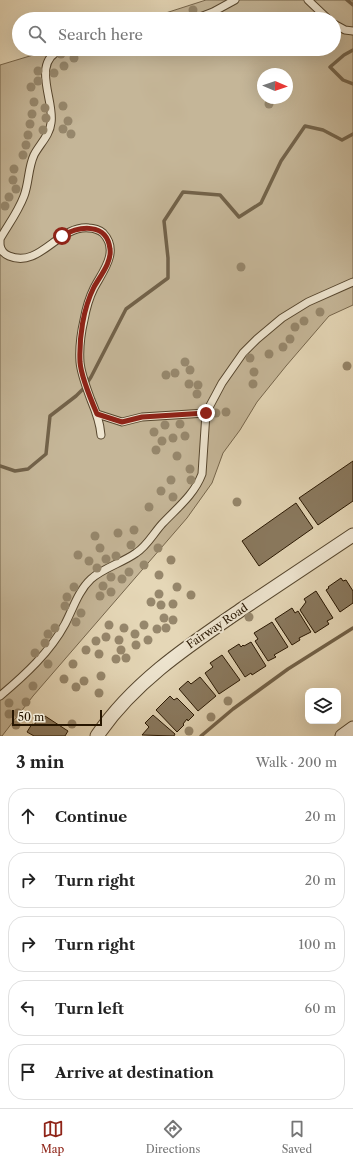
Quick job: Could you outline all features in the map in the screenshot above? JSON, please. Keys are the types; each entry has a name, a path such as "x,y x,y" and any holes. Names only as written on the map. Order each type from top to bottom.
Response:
{"street":[{"name":"Fairway Road","path":"97,736 123,704 152,675 183,649 353,535"},
{"path":"342,736 353,728"}],"lane":[{"path":"213,12 235,0"},
{"path":"308,0 321,12"},
{"path":"341,28 353,31"},
{"path":"51,56 48,61 46,70 51,124 48,134 34,154 24,196 0,239 0,244 3,252 7,255 18,258 26,258 38,254 72,230 83,227 92,228 102,232 109,241 111,250 109,261 88,302 84,320 80,363 100,424 101,435"},
{"path":"0,696 24,675 50,648 65,624 83,587 91,578 125,560 144,547 162,524 192,493 202,474 206,413 232,368 243,353 269,328 282,318 308,302 353,282"},
{"path":"97,414 122,422 142,417 206,413"}],"shaded area":[{"path":"206,0 353,0 353,305 329,316 286,366 257,402 240,430 223,453 212,483 187,518 33,696 2,736 0,736 0,65 30,56 341,56 341,12 169,12"}],"building":[{"path":"353,461 353,501 318,525 299,498"},
{"path":"296,503 313,528 259,566 242,541"},
{"path":"341,578 343,581 346,580 353,591 353,603 340,612 326,590"},
{"path":"316,591 333,618 327,621 329,624 315,633 300,610 306,602 304,599"},
{"path":"292,608 295,613 298,611 311,632 299,638 300,640 292,645 275,619"},
{"path":"272,622 288,647 274,655 276,657 268,661 255,641 258,639 254,633"},
{"path":"251,642 266,666 252,675 251,673 245,677 228,651 239,644 241,647"},
{"path":"222,655 240,680 219,694 205,673 213,667 210,663"},
{"path":"200,677 216,696 198,711 179,689 188,681 191,684"},
{"path":"170,696 174,700 177,698 194,715 188,721 187,719 183,724 184,725 177,732 156,710"},
{"path":"153,715 175,734 174,736 142,735 149,727 145,723"},
{"path":"40,716 43,718 45,716 68,731 65,736 34,736 27,732"}],"waterway":[{"path":"347,0 353,5"},
{"path":"353,50 344,55 330,67 343,80 353,84"},
{"path":"0,466 15,471 28,469 46,454 50,416 83,389 91,377 126,309 168,278 168,258 164,221 183,192 220,195 239,217 261,203 281,161 305,126 323,130 342,140 353,134"},
{"path":"201,736 233,709 288,669 353,628"}],"route":[{"path":"62,236 72,230 83,227 92,228 102,232 109,241 111,250 109,261 88,302 81,338 80,363 91,400 97,414 122,422 142,417 206,413"}]}
